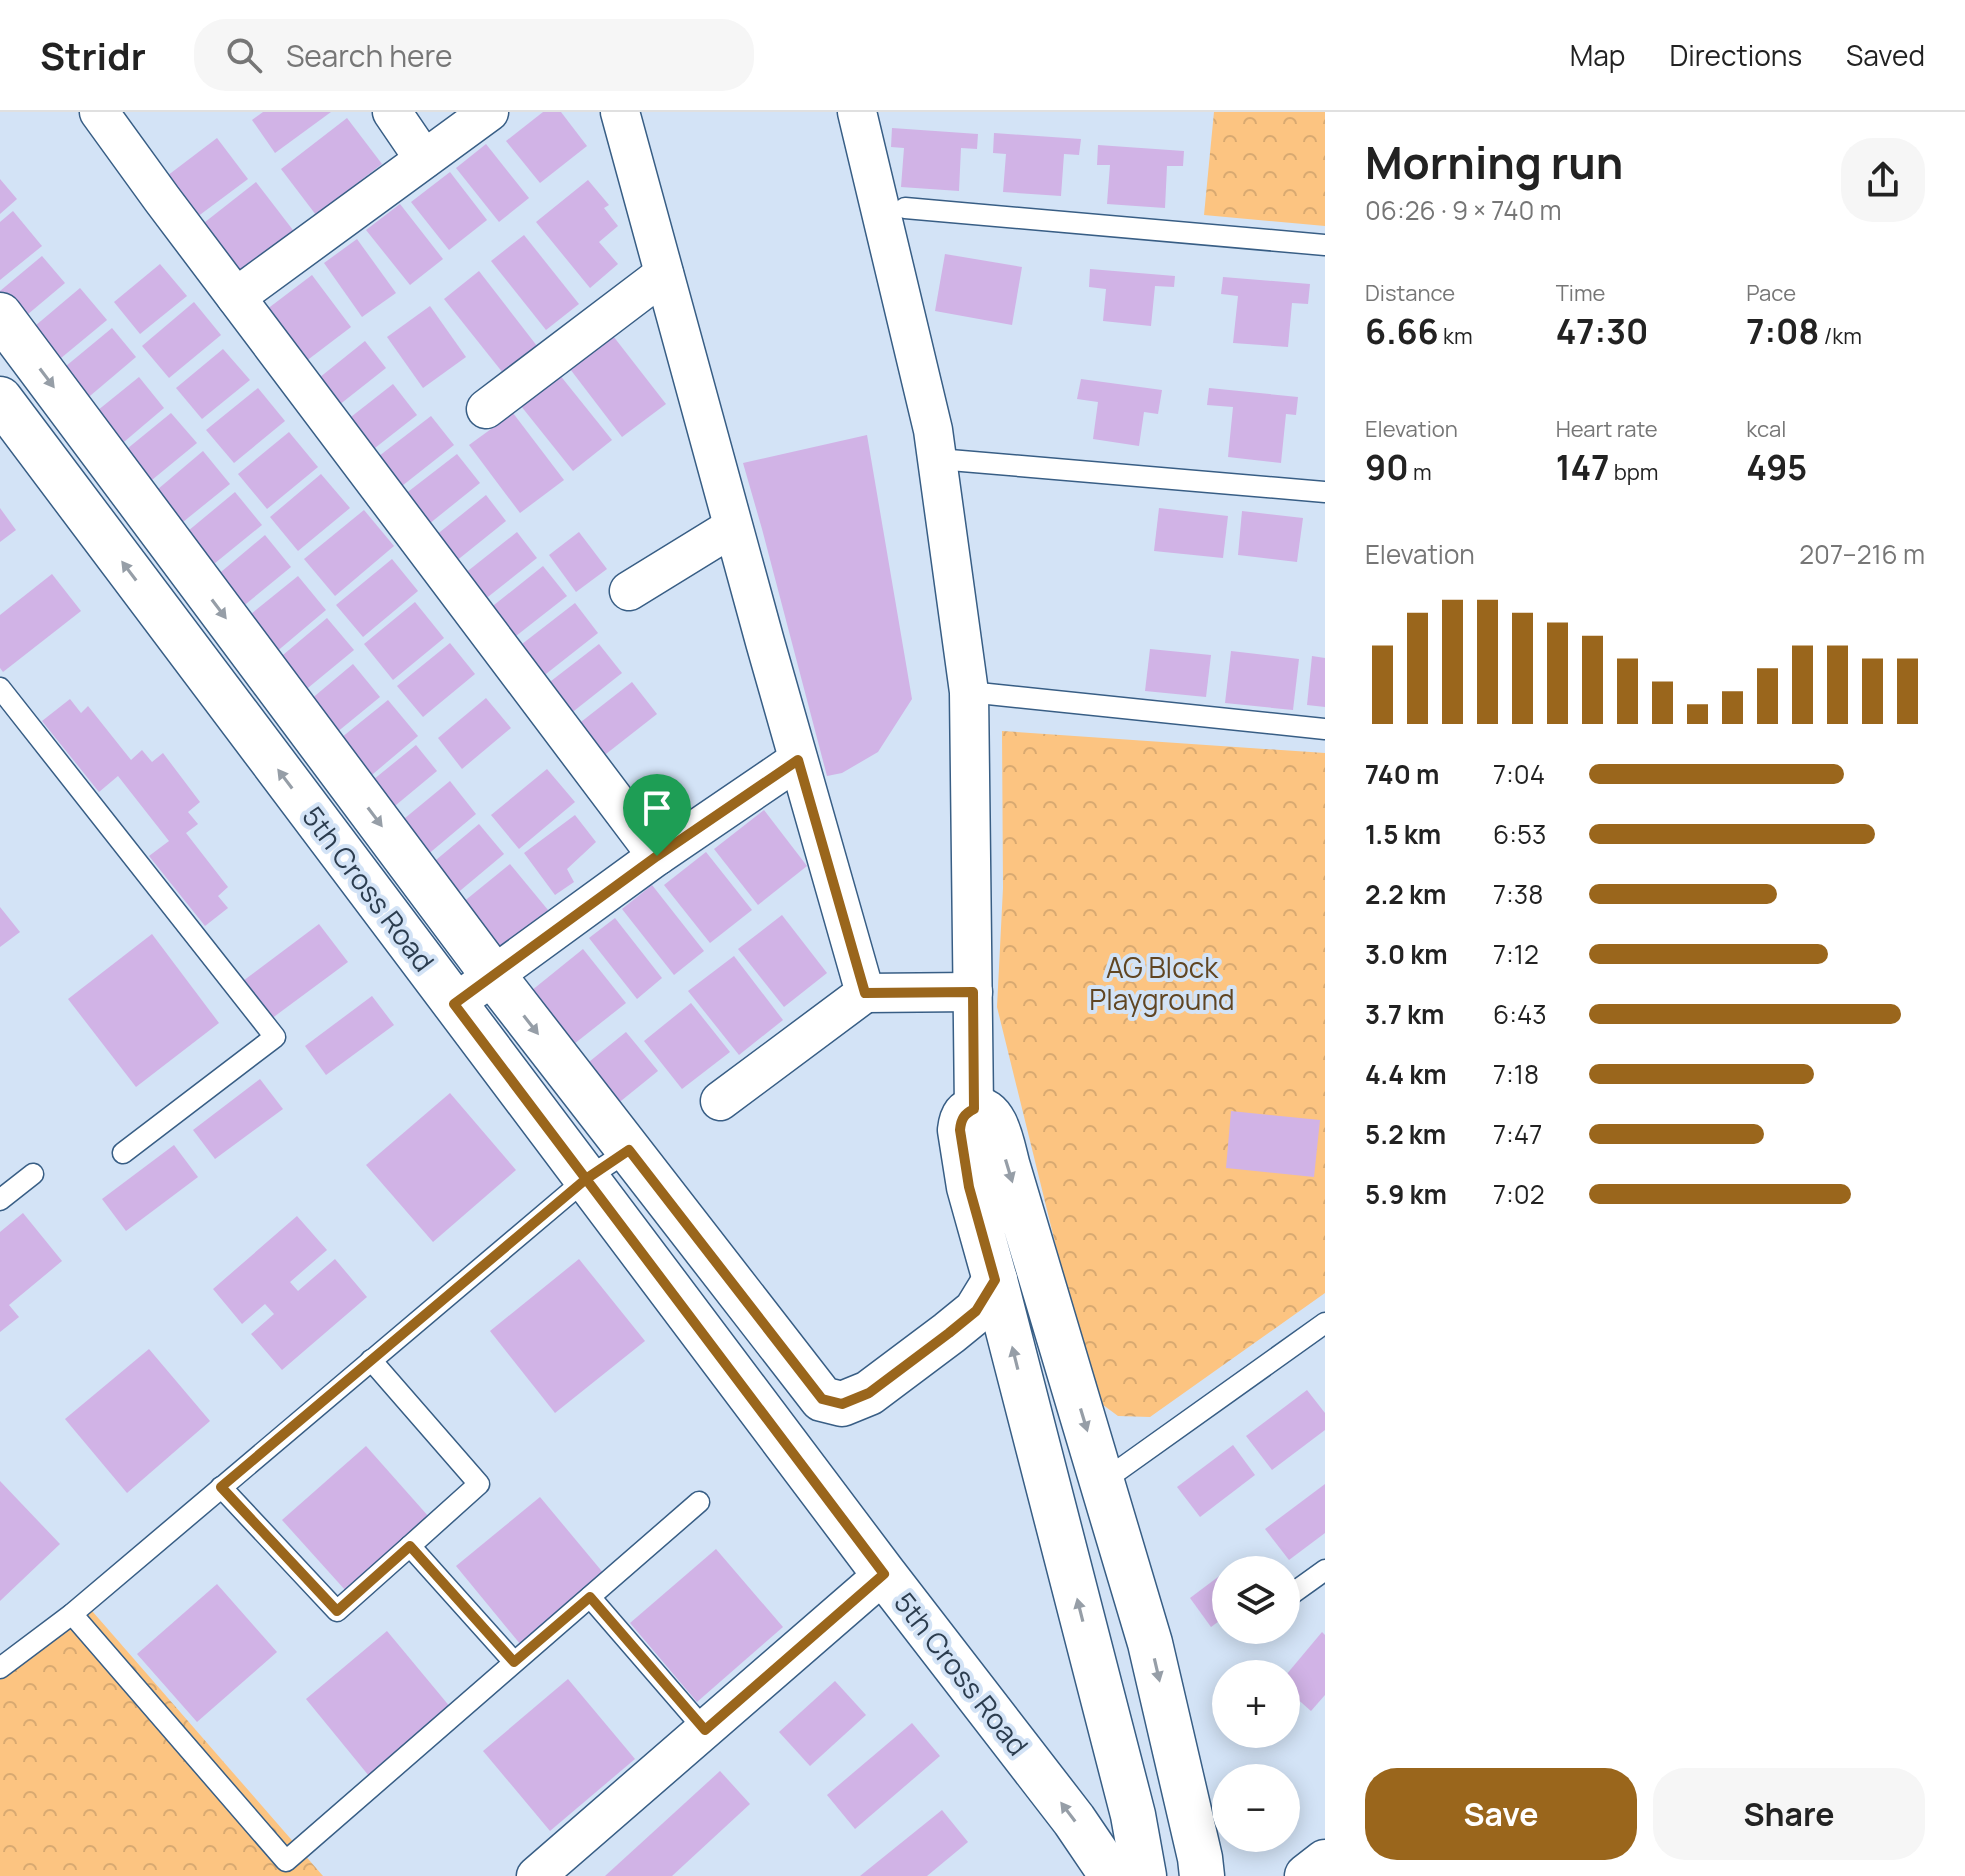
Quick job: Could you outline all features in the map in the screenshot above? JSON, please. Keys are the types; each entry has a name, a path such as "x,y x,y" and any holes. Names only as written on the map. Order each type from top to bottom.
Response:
{"street":[{"path":"99,112 657,856"},
{"path":"392,112 424,159"},
{"path":"236,297 489,112"},
{"path":"620,112 865,993"},
{"path":"857,112 933,430 969,692 974,1109"},
{"path":"486,409 664,274"},
{"name":"5th Cross Road","path":"0,315 493,975 822,1399 842,1404 869,1393 976,1311 995,1280"},
{"name":"5th Cross Road","path":"0,399 884,1574 1074,1820 1112,1876"},
{"path":"629,591 733,527"},
{"path":"454,1004 657,856 798,760"},
{"path":"720,1101 865,993 973,992"},
{"path":"1144,1876 1133,1815 969,1187 960,1130 966,1113 974,1109 990,1114 995,1122 1150,1643 1202,1876"},
{"path":"536,1876 884,1574"},
{"path":"1307,1876 1325,1862"}],"lane":[{"path":"905,208 1325,245"},
{"path":"938,459 1325,492"},
{"path":"969,692 1325,729"},
{"path":"2,695 275,1037 123,1153"},
{"path":"0,1668 72,1614 586,1179 629,1150"},
{"path":"0,1200 33,1174"},
{"path":"1102,1482 1325,1323"},
{"path":"221,1487 337,1611 479,1484 371,1360"},
{"path":"72,1614 286,1861 699,1502"},
{"path":"410,1546 514,1662"},
{"path":"1300,1588 1325,1570"},
{"path":"590,1597 705,1730"}],"green space":[{"path":"1214,112 1325,112 1325,226 1204,215"},
{"name":"AG Block Playground","path":"1002,731 1325,753 1325,1293 1150,1417 1118,1416 1091,1396 997,1007 1003,888"},
{"path":"86,1604 323,1876 0,1876 0,1680"}],"building":[{"path":"263,112 331,112 275,153 252,120"},
{"path":"543,112 561,112 587,146 540,183 506,141"},
{"path":"347,118 382,164 316,215 281,169"},
{"path":"892,128 978,134 977,149 961,148 959,191 901,187 904,148 891,147"},
{"path":"994,133 1081,139 1079,155 1064,154 1061,196 1003,192 1006,154 993,153"},
{"path":"217,138 248,179 193,220 163,179"},
{"path":"486,144 529,198 499,222 456,168"},
{"path":"1098,145 1184,151 1183,166 1167,166 1165,208 1107,204 1110,165 1097,165"},
{"path":"450,172 487,220 449,250 411,202"},
{"path":"0,179 17,199 0,214"},
{"path":"588,180 609,205 604,208 618,226 599,242 618,264 590,288 536,222"},
{"path":"256,182 296,234 239,277 200,226"},
{"path":"400,204 443,259 410,285 366,230"},
{"path":"13,211 42,246 0,280 0,222"},
{"path":"524,235 579,304 546,330 491,261"},
{"path":"357,239 396,293 362,317 324,263"},
{"path":"945,254 1022,267 1012,325 935,311"},
{"path":"42,256 65,283 21,320 0,291"},
{"path":"160,264 187,296 140,334 114,302"},
{"path":"1090,269 1175,276 1174,287 1155,286 1151,326 1103,321 1106,289 1089,287"},
{"path":"479,271 537,346 503,373 444,299"},
{"path":"312,275 351,327 301,365 262,313"},
{"path":"1223,277 1310,284 1308,304 1292,303 1288,347 1233,343 1238,296 1221,294"},
{"path":"80,288 107,320 55,363 29,331"},
{"path":"194,302 221,335 169,378 142,346"},
{"path":"430,306 466,357 423,388 387,337"},
{"path":"112,328 136,357 84,401 60,371"},
{"path":"610,332 666,404 622,437 567,365"},
{"path":"365,341 386,368 334,409 314,382"},
{"path":"223,349 250,380 202,419 176,388"},
{"path":"559,374 612,440 573,471 521,406"},
{"path":"139,377 164,408 118,447 92,415"},
{"path":"1081,379 1162,390 1158,414 1144,412 1139,446 1093,439 1098,402 1077,399"},
{"path":"393,384 417,415 366,455 342,424"},
{"path":"258,388 285,421 234,463 206,430"},
{"path":"1209,388 1298,397 1296,415 1286,414 1281,463 1228,457 1233,407 1207,405"},
{"path":"171,413 197,443 147,484 122,453"},
{"path":"513,413 564,480 520,513 469,445"},
{"path":"431,416 454,445 393,493 370,463"},
{"path":"289,432 318,467 267,509 238,474"},
{"path":"867,435 912,699 878,752 842,773 827,776 743,463"},
{"path":"203,451 230,484 178,526 151,495"},
{"path":"457,454 480,483 424,528 400,498"},
{"path":"321,474 350,508 298,551 270,517"},
{"path":"235,492 262,525 209,568 182,536"},
{"path":"486,495 506,521 450,566 430,540"},
{"path":"0,508 16,530 0,542"},
{"path":"1159,508 1228,516 1223,558 1154,551"},
{"path":"364,510 394,546 335,596 304,559"},
{"path":"1242,511 1303,518 1297,562 1238,555"},
{"path":"517,532 537,558 479,604 459,578"},
{"path":"579,532 607,569 576,592 549,555"},
{"path":"265,535 291,567 241,608 215,577"},
{"path":"392,559 418,591 363,637 336,605"},
{"path":"543,566 567,596 507,643 484,613"},
{"path":"52,574 81,611 3,672 0,668 0,615"},
{"path":"298,576 326,610 275,653 246,618"},
{"path":"415,602 444,638 393,680 364,644"},
{"path":"575,603 598,633 537,681 513,651"},
{"path":"327,618 354,650 303,692 277,660"},
{"path":"450,643 475,674 423,717 397,686"},
{"path":"599,644 622,673 565,718 542,688"},
{"path":"1150,649 1211,655 1206,697 1145,691"},
{"path":"1231,651 1299,659 1293,710 1225,703"},
{"path":"1312,656 1325,658 1325,707 1307,705"},
{"path":"353,664 380,697 336,733 310,700"},
{"path":"632,682 657,714 597,761 572,729"},
{"path":"486,698 511,728 462,769 438,738"},
{"path":"70,699 81,713 88,706 131,760 142,750 152,762 163,753 200,802 188,812 198,824 186,833 228,887 218,896 228,908 205,926 149,856 169,841 118,776 99,792 42,721"},
{"path":"388,700 418,736 367,779 336,742"},
{"path":"416,745 437,771 390,810 368,784"},
{"path":"547,769 575,802 519,849 491,815"},
{"path":"450,781 476,814 426,856 399,823"},
{"path":"764,810 807,866 758,905 714,849"},
{"path":"575,815 596,842 567,869 574,882 555,895 524,853"},
{"path":"479,824 504,854 455,895 430,865"},
{"path":"706,852 752,910 710,943 664,885"},
{"path":"510,864 548,910 500,949 462,903"},
{"path":"652,885 704,951 674,975 622,909"},
{"path":"0,907 20,932 0,947"},
{"path":"782,915 827,973 784,1007 738,949"},
{"path":"615,918 662,978 637,999 589,938"},
{"path":"319,924 348,962 271,1019 243,981"},
{"path":"152,934 219,1023 136,1087 68,999"},
{"path":"583,949 626,1003 574,1044 531,991"},
{"path":"734,956 783,1020 739,1055 688,991"},
{"path":"372,996 394,1025 326,1075 305,1046"},
{"path":"691,1003 730,1052 682,1089 644,1041"},
{"path":"626,1032 658,1071 611,1109 579,1070"},
{"path":"260,1079 283,1109 215,1159 193,1130"},
{"path":"450,1093 516,1170 433,1242 366,1165"},
{"path":"1231,1111 1320,1120 1314,1177 1226,1168"},
{"path":"174,1145 198,1177 126,1231 102,1199"},
{"path":"23,1213 62,1261 9,1305 19,1317 0,1332 0,1232"},
{"path":"297,1216 327,1250 290,1282 298,1291 335,1259 367,1297 282,1370 251,1334 274,1314 265,1304 242,1324 213,1289"},
{"path":"579,1259 645,1341 555,1413 490,1331"},
{"path":"149,1349 210,1421 127,1493 65,1419"},
{"path":"1307,1390 1325,1413 1325,1430 1272,1470 1246,1436"},
{"path":"1233,1445 1255,1475 1200,1517 1177,1487"},
{"path":"366,1446 429,1517 346,1591 282,1520"},
{"path":"0,1481 60,1544 0,1601"},
{"path":"1325,1484 1325,1533 1294,1556 1286,1556 1265,1529"},
{"path":"540,1497 605,1575 521,1645 456,1566"},
{"path":"716,1549 783,1627 697,1702 630,1623"},
{"path":"1212,1582 1212,1626 1211,1627 1190,1598"},
{"path":"217,1584 277,1652 197,1722 137,1654"},
{"path":"387,1631 451,1708 369,1776 306,1699"},
{"path":"1322,1632 1325,1635 1325,1695 1311,1711 1300,1701 1299,1660"},
{"path":"568,1679 635,1759 550,1831 483,1751"},
{"path":"835,1681 866,1715 810,1766 779,1732"},
{"path":"912,1723 940,1756 855,1829 827,1795"},
{"path":"720,1771 750,1804 672,1876 605,1876"},
{"path":"942,1810 968,1842 927,1876 860,1876"}],"route":[{"path":"657,856 454,1004 586,1179 221,1487 337,1611 410,1546 514,1662 590,1597 705,1730 884,1574 586,1179 629,1150 822,1399 842,1404 869,1393 949,1333 976,1311 995,1280 969,1187 960,1130 966,1113 974,1109 973,992 865,993 798,760 657,856"}]}
